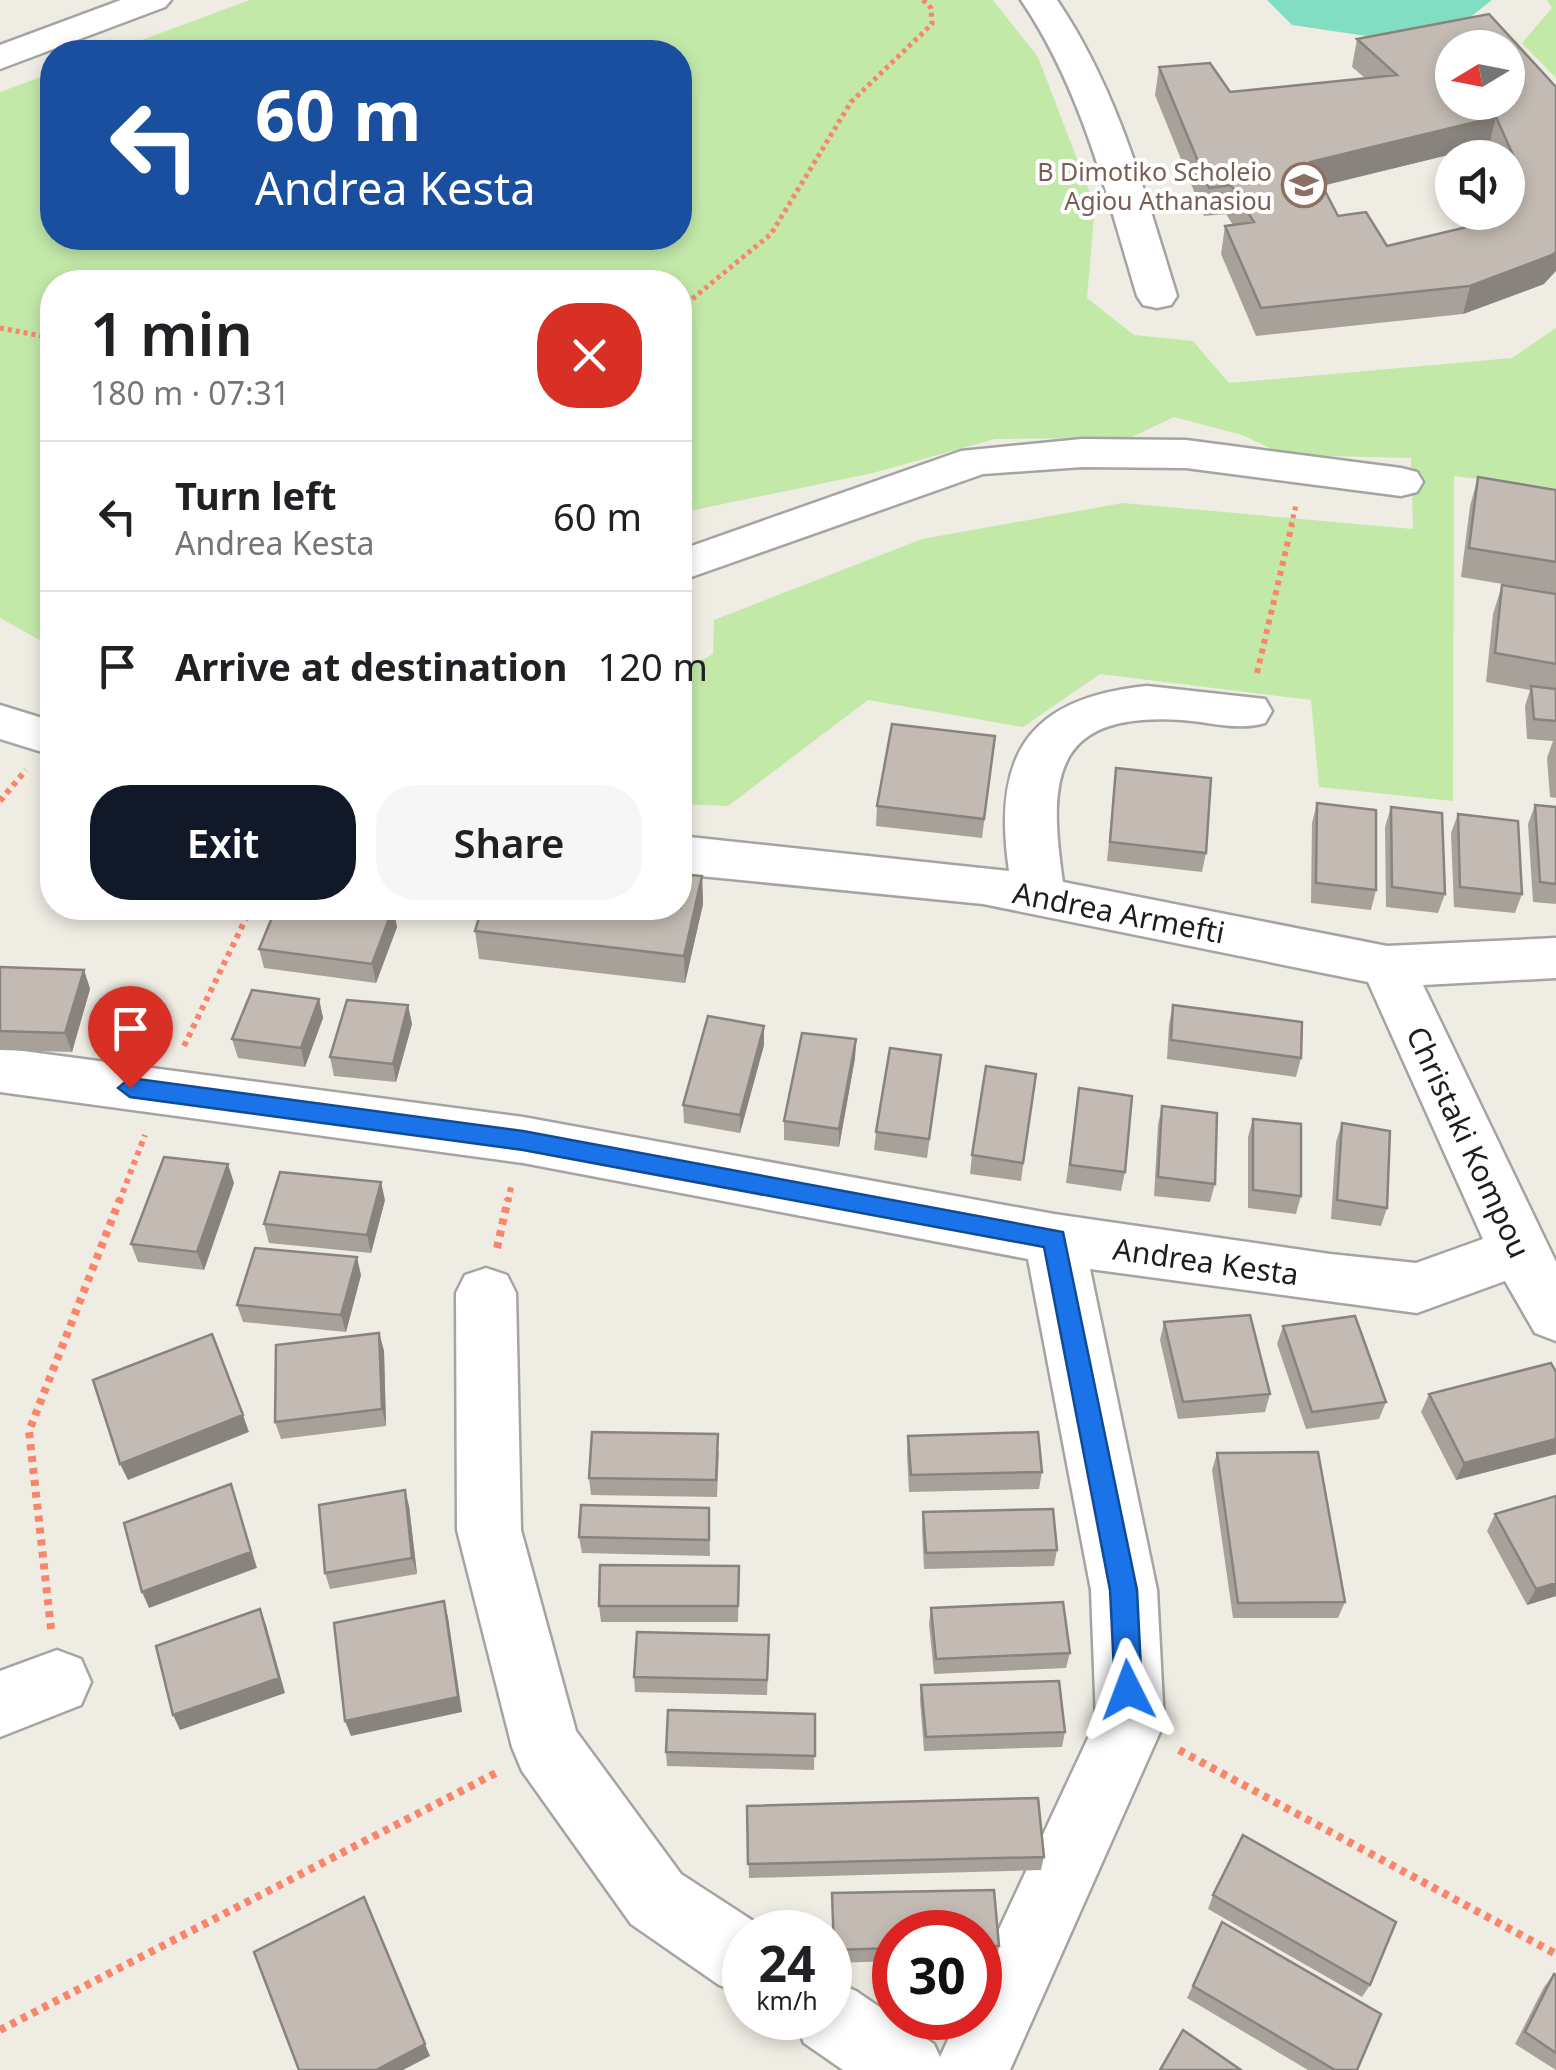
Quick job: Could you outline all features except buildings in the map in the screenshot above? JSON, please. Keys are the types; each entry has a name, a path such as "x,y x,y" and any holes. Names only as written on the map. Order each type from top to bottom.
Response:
{"street":[{"path":"47,40 153,0"},
{"path":"1039,0 1061,28 1093,95 1157,296"},
{"path":"0,58 40,43"},
{"path":"692,562 978,461 1082,453 1186,454 1401,482"},
{"path":"1038,894 1029,795 1048,743 1090,710 1106,707 1151,700 1248,711"},
{"path":"0,722 40,734"},
{"name":"Andrea Armefti","path":"692,855 1038,894 1387,966 1556,958"},
{"name":"Christaki Kompou","path":"1387,966 1518,1251 1556,1316"},
{"name":"Andrea Kesta","path":"0,1070 523,1140 1054,1239 1417,1288 1518,1251"},
{"path":"972,2070 1130,1723 1124,1590 1054,1239"},
{"path":"486,1293 489,1530 546,1747 656,1898 722,1943"},
{"path":"852,2032 908,2070"}],"path":[{"path":"692,298 772,234 851,102 932,24 931,8 923,0"},
{"path":"0,328 40,336"},
{"path":"1248,711 1304,469"},
{"path":"28,1693 29,1431 162,1092 245,920"},
{"path":"486,1293 523,1140"},
{"path":"1130,1723 1556,1954"},
{"path":"0,2030 546,1747"}],"green space":[{"path":"250,0 993,0 1038,57 1095,206 1087,298 1134,335 1193,341 1229,383 1512,358 1556,328 1556,488 1454,476 1453,801 1319,787 1311,700 1100,674 1023,727 868,700 728,806 692,804 692,665 713,654 714,620 922,539 1123,503 1413,529 1411,458 1285,455 1242,435 1174,417 1130,438 995,439 873,473 692,511 692,270 40,270 40,640 0,618 0,92 40,77 40,250 692,250 692,40 142,40"},
{"path":"1267,0 1492,0 1464,22 1380,38 1292,25"},
{"path":"1547,0 1556,0 1556,78 1525,46 1525,40 1552,8"}],"place":[{"name":"B Dimotiko Scholeio Agiou Athanasiou","path":"1304,185"}],"route":[{"path":"130,1088 523,1140 1054,1239 1124,1590 1128,1690"}]}
